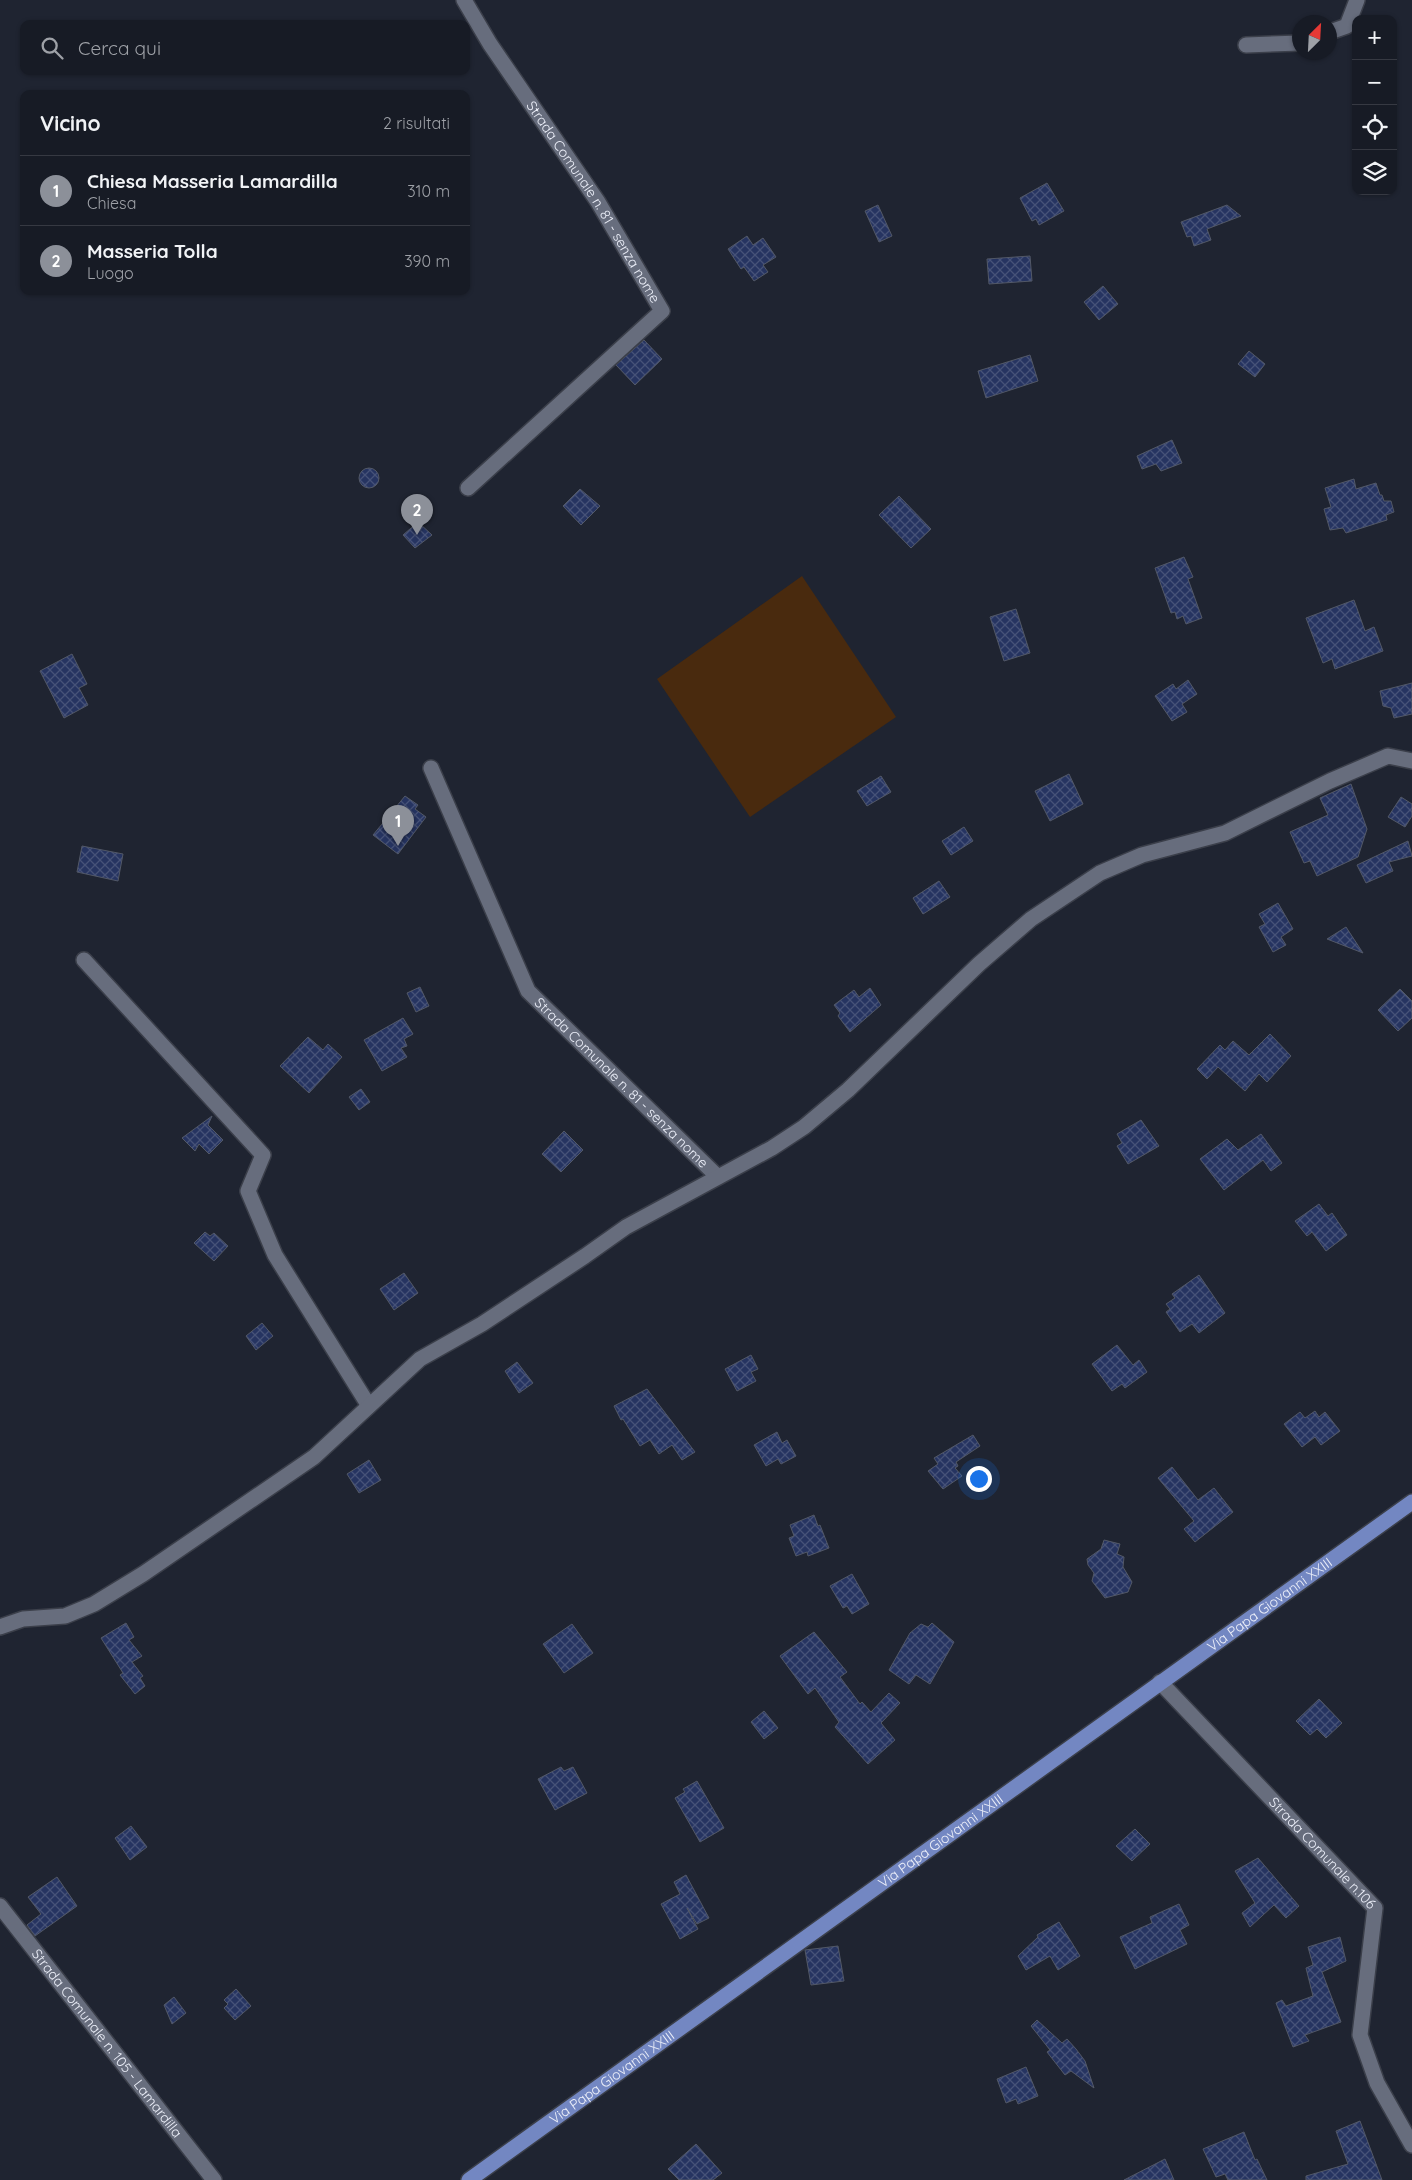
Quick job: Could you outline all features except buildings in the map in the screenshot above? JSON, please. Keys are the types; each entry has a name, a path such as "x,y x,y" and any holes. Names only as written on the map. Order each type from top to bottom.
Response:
{"main road":[{"name":"Via Papa Giovanni XXIII","path":"469,2180 1412,1502"}],"street":[{"name":"Strada Comunale n. 81 - senza nome","path":"464,0 490,44 598,202 662,311 468,488"},
{"path":"1337,30 1347,26 1357,0"},
{"path":"1246,46 1292,43"},
{"path":"0,1627 24,1619 65,1616 94,1604 144,1574 307,1462 420,1359 482,1324 626,1227 717,1176 772,1148 804,1127 848,1090 979,964 1031,919 1100,873 1142,855 1225,833 1330,781 1388,756 1412,761"},
{"name":"Strada Comunale n. 81 - senza nome","path":"431,768 528,991 717,1176"},
{"path":"84,960 263,1155 248,1191 276,1255 369,1406"},
{"name":"Strada Comunale n.106","path":"1160,1682 1375,1908 1360,2035 1377,2083 1412,2145"},
{"name":"Strada Comunale n. 105 - Lamardilla","path":"0,1906 214,2180"}],"shaded area":[{"path":"802,576 896,717 750,817 657,679"}],"place":[{"name":"Masseria Tolla","path":"417,535"},
{"name":"Chiesa Masseria Lamardilla","path":"398,846"}]}
